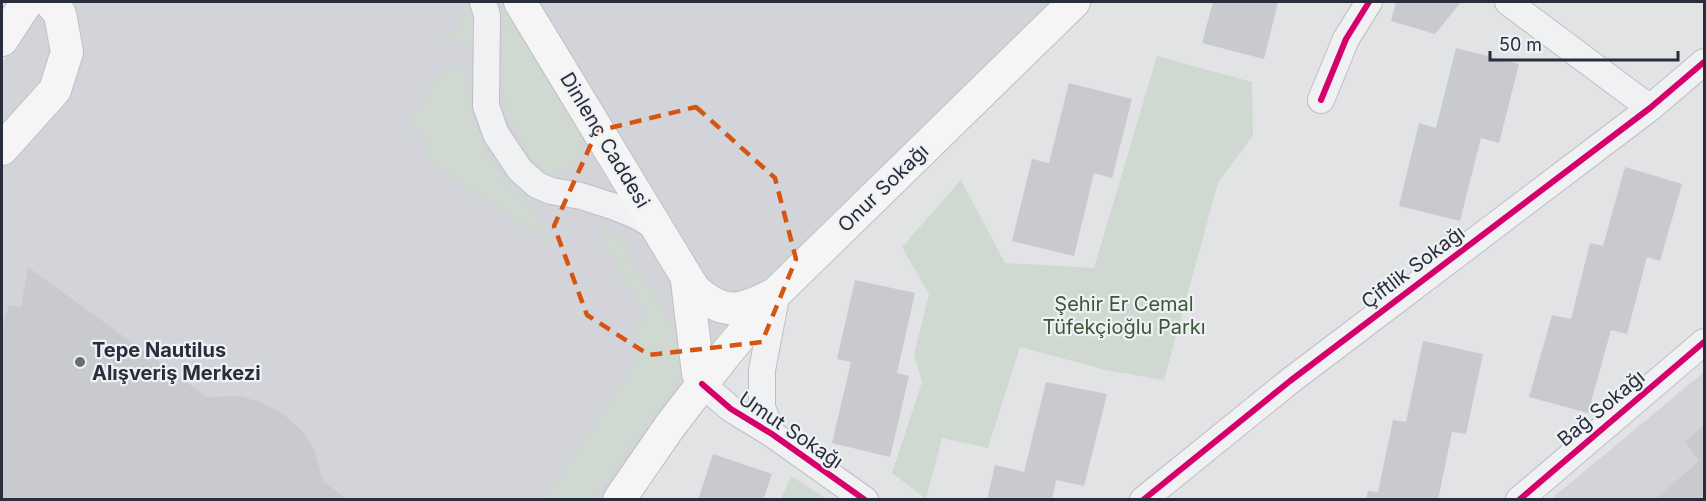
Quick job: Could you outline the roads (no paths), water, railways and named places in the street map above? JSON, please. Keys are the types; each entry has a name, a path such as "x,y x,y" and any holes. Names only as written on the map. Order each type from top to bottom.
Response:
{"main road":[{"path":"2,40 27,2"},
{"path":"2,149 55,90 67,52 60,14 50,2"},
{"name":"Dinlenç Caddesi","path":"520,2 658,228 687,280 702,297 717,306 729,309 749,307 777,292"},
{"name":"Onur Sokağı","path":"619,500 670,426 777,292 1074,2"},
{"name":"Dinlenç Caddesi","path":"687,280 698,373 702,384"}],"street":[{"path":"483,2 487,15 486,106 496,134 520,170 537,185 551,191 581,196 615,207 635,214 658,228"},
{"path":"1321,100 1346,39 1369,2"},
{"path":"1508,2 1650,108"},
{"name":"Çiftlik Sokağı","path":"1143,500 1290,381 1650,108 1704,62"},
{"name":"Umut Sokağı","path":"772,434 762,407 762,370 777,292"},
{"name":"Bağ Sokağı","path":"1519,500 1704,342"},
{"name":"Umut Sokağı","path":"702,384 731,409 772,434 865,500"}],"place":[{"name":"Tepe Nautilus Alışveriş Merkezi","path":"80,362"}],"park label":[{"name":"Şehir Er Cemal Tüfekçioğlu Parkı","path":"1124,316"}]}
